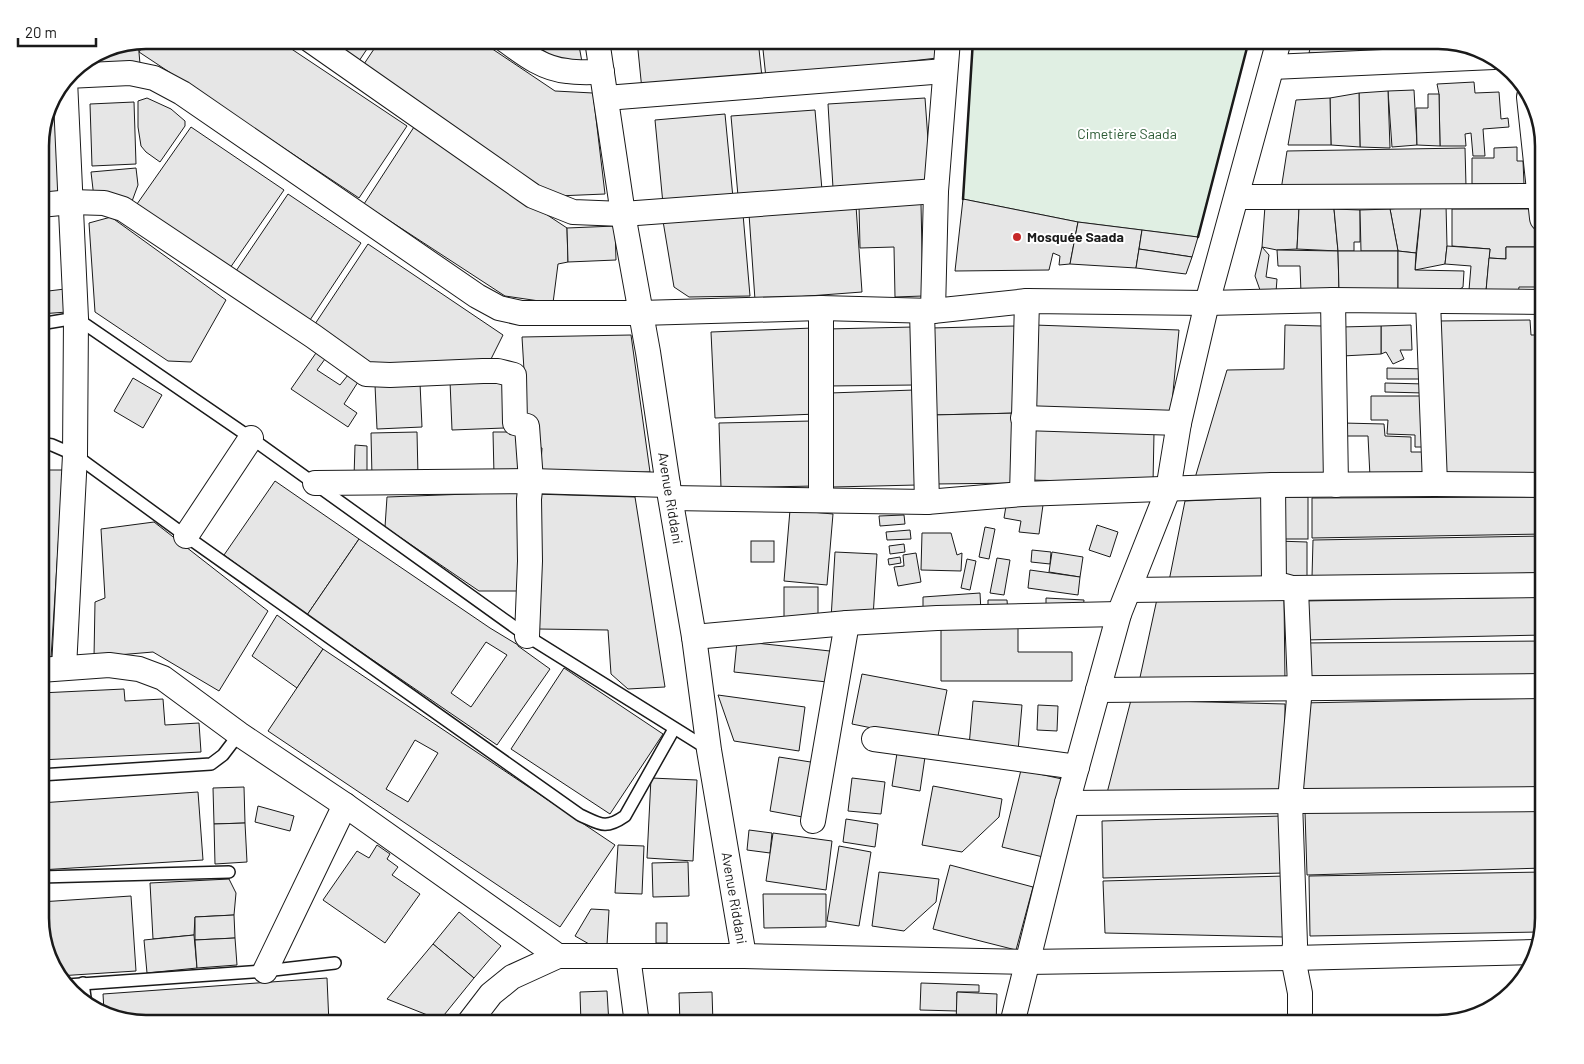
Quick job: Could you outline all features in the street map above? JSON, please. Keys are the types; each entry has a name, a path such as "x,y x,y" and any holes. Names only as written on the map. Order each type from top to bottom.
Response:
{"street":[{"path":"323,49 532,196 573,212 623,214 936,191"},
{"path":"518,49 547,67 566,72 602,72"},
{"name":"Avenue Riddani","path":"598,49 623,214 648,352 744,956"},
{"path":"927,502 927,311 947,49"},
{"path":"1014,1015 1067,803 1119,614 1168,490 1179,423 1208,303 1277,49"},
{"path":"1272,67 1478,58"},
{"path":"606,98 946,70"},
{"path":"80,75 130,73 154,78 182,93 477,296 498,308 522,313 640,313 821,308 927,311 1027,301 1208,303 1333,300 1535,302"},
{"path":"64,668 75,455 76,318 66,92"},
{"path":"1237,197 1535,207"},
{"path":"49,204 71,202 104,203 123,209 313,336 366,374 390,375 491,371 514,375 515,423 527,426 531,481 529,499 530,561 527,636"},
{"path":"1333,300 1336,484"},
{"path":"1022,494 1027,301"},
{"path":"1428,301 1435,484"},
{"path":"821,308 821,500"},
{"path":"1023,418 1179,423"},
{"path":"186,536 251,438"},
{"path":"314,483 531,481 670,492 821,500 927,502 1022,494 1273,485 1535,485"},
{"path":"1273,485 1274,583 1296,589"},
{"path":"1129,590 1535,585"},
{"path":"1296,589 1300,687 1290,801 1295,944 1293,958 1300,993 1300,1015"},
{"path":"694,637 847,623 937,618 1119,614"},
{"path":"813,821 847,623"},
{"path":"49,669 110,665 139,669 163,678 239,734 345,805 558,956"},
{"path":"1098,690 1535,686"},
{"path":"874,739 1077,767"},
{"path":"1067,803 1535,799"},
{"path":"266,970 345,805"},
{"path":"475,1015 491,994 512,976 558,956 744,956 1027,962 1529,952"},
{"path":"628,956 636,1015"}],"lane":[{"path":"49,322 76,318 251,438 527,636 710,750"},
{"path":"49,444 75,455 186,536 580,815 599,824 613,824 624,816 674,729"},
{"path":"49,774 211,764 222,755 239,734"},
{"path":"49,878 229,872"},
{"path":"74,984 266,970 335,963"},
{"path":"83,983 84,993"}],"green space":[{"name":"Cimetière Saada","path":"972,49 1247,49 1198,237 1078,222 963,199"}],"building":[{"path":"139,49 140,64 88,68 108,56"},
{"path":"141,49 292,49 407,126 359,198 139,52"},
{"path":"336,49 367,49 357,64"},
{"path":"374,49 492,49 555,91 593,93 605,194 557,196 516,177 362,67"},
{"path":"541,49 580,49 582,62 562,64"},
{"path":"638,49 759,49 762,77 642,90"},
{"path":"763,49 936,49 937,58 766,78"},
{"path":"1310,49 1359,49 1358,53 1309,53"},
{"path":"1365,49 1384,49 1384,52 1365,53"},
{"path":"1385,49 1413,49 1413,51 1385,52"},
{"path":"1474,82 1475,93 1499,92 1501,119 1508,118 1509,127 1483,129 1485,156 1473,156 1471,133 1465,134 1466,146 1440,146 1439,94 1437,84"},
{"path":"1414,90 1417,145 1392,147 1388,91"},
{"path":"1388,91 1390,148 1360,147 1359,93"},
{"path":"1359,93 1360,147 1331,145 1330,98"},
{"path":"1428,94 1439,94 1440,146 1417,145 1416,108 1428,108"},
{"path":"147,98 171,109 185,121 185,126 160,162 141,146 138,127 138,101"},
{"path":"925,98 931,182 833,188 828,104"},
{"path":"1330,98 1331,145 1288,145 1296,100"},
{"path":"134,102 136,164 92,166 90,104"},
{"path":"815,110 822,190 738,196 731,116"},
{"path":"55,112 57,112 64,197 49,198 49,139"},
{"path":"725,114 733,198 663,204 655,120"},
{"path":"191,127 284,190 230,268 137,204"},
{"path":"414,127 567,228 568,262 558,264 553,303 505,296 364,204"},
{"path":"1517,147 1517,161 1523,161 1524,184 1472,184 1472,158 1494,158 1494,148"},
{"path":"1465,148 1466,186 1281,190 1287,151"},
{"path":"136,168 138,185 131,204 94,198 91,172"},
{"path":"288,194 361,243 310,320 236,271"},
{"name":"Mosquée Saada","path":"963,199 1078,222 1070,264 1059,265 1060,256 1053,253 1049,270 955,271"},
{"path":"921,204 923,296 895,297 894,247 860,248 859,205"},
{"path":"1446,205 1447,246 1445,264 1415,270 1421,206"},
{"path":"856,206 862,292 755,300 749,214"},
{"path":"1265,206 1299,208 1297,249 1277,250 1262,247"},
{"path":"1421,206 1416,253 1398,251 1390,209"},
{"path":"1299,208 1334,209 1338,251 1297,249"},
{"path":"1334,209 1360,210 1360,242 1354,242 1354,251 1338,251"},
{"path":"1390,209 1398,251 1361,251 1360,210"},
{"path":"1452,209 1534,209 1535,247 1506,247 1506,259 1489,258 1490,249 1452,246"},
{"path":"743,214 750,296 689,297 674,287 663,221"},
{"path":"111,217 226,300 191,362 168,361 95,312 89,223"},
{"path":"1078,222 1142,230 1136,268 1070,264"},
{"path":"615,226 616,260 568,262 567,228"},
{"path":"1142,230 1198,237 1192,257 1139,249"},
{"path":"368,244 503,335 488,365 371,367 313,327"},
{"path":"1447,246 1490,249 1486,291 1469,290 1471,266 1445,264"},
{"path":"1262,247 1269,255 1266,277 1277,279 1276,292 1260,290 1255,276"},
{"path":"1506,247 1535,247 1535,287 1519,287 1518,294 1486,291 1489,258 1506,259"},
{"path":"1139,249 1192,257 1186,274 1136,268"},
{"path":"1277,250 1338,251 1339,291 1301,293 1300,266 1278,266"},
{"path":"1338,251 1398,251 1398,291 1339,291"},
{"path":"1398,251 1416,253 1415,270 1464,271 1463,287 1457,291 1398,291"},
{"path":"65,289 67,312 49,313 49,291"},
{"path":"1530,320 1531,335 1535,335 1535,473 1444,475 1437,321"},
{"path":"1034,325 1179,330 1171,413 1033,411"},
{"path":"1285,325 1322,326 1328,480 1195,478 1227,370 1284,369"},
{"path":"1411,325 1412,350 1400,350 1404,359 1393,364 1386,352 1381,354 1381,326"},
{"path":"1015,326 1018,413 932,415 931,328"},
{"path":"1381,326 1381,354 1342,356 1341,327"},
{"path":"913,327 914,385 828,386 827,329"},
{"path":"813,328 817,414 715,418 711,332"},
{"path":"631,335 650,472 540,476 542,448 534,446 527,420 522,337"},
{"path":"316,353 325,359 317,370 340,385 348,375 358,382 344,404 357,413 348,427 291,389"},
{"path":"1387,368 1427,369 1427,379 1387,379"},
{"path":"133,378 162,395 143,428 114,411"},
{"path":"503,379 504,428 452,430 450,381"},
{"path":"420,383 422,427 377,429 375,385"},
{"path":"1385,383 1425,384 1424,393 1385,392"},
{"path":"914,390 917,485 833,487 830,393"},
{"path":"1371,396 1423,396 1428,447 1415,447 1415,435 1387,434 1388,420 1371,420"},
{"path":"1018,413 1020,483 934,484 932,415"},
{"path":"812,421 814,486 721,488 719,423"},
{"path":"1343,423 1384,424 1385,436 1411,437 1411,452 1429,452 1428,477 1370,477 1368,436 1342,436"},
{"path":"1031,430 1154,433 1153,483 1030,480"},
{"path":"417,432 418,476 372,477 371,433"},
{"path":"493,432 522,432 523,475 494,475"},
{"path":"355,445 367,446 367,477 354,477"},
{"path":"49,470 63,470 51,658 49,658"},
{"path":"275,481 359,539 307,615 224,555"},
{"path":"522,492 519,591 479,591 385,527 387,497"},
{"path":"533,494 635,497 665,687 628,689 611,674 608,630 538,629"},
{"path":"1271,497 1270,580 1169,581 1185,501"},
{"path":"1276,497 1308,497 1308,539 1276,539"},
{"path":"1535,497 1535,534 1312,538 1312,498"},
{"path":"1007,500 1043,505 1039,534 1019,532 1021,521 1004,518"},
{"path":"790,510 833,514 827,585 784,581"},
{"path":"904,515 905,524 880,526 879,516"},
{"path":"154,522 268,611 219,691 153,652 94,657 95,602 105,598 101,529"},
{"path":"1097,525 1118,532 1110,557 1089,550"},
{"path":"985,527 995,529 989,559 979,557"},
{"path":"910,530 911,539 887,540 886,532"},
{"path":"922,533 951,533 957,555 962,553 961,571 921,570"},
{"path":"1535,536 1535,573 1312,577 1313,540"},
{"path":"359,539 518,645 550,669 497,745 307,615","holes":["486,642 507,655 471,707 451,693"]},
{"path":"751,541 774,541 774,562 751,562"},
{"path":"1276,541 1307,542 1307,577 1275,577"},
{"path":"904,544 905,552 890,554 889,546"},
{"path":"1032,550 1051,552 1050,564 1031,562"},
{"path":"835,552 877,554 873,617 831,619"},
{"path":"1052,552 1083,557 1080,577 1049,572"},
{"path":"916,553 921,582 898,586 894,567 904,566 903,555"},
{"path":"900,557 901,563 889,565 888,559"},
{"path":"997,558 1010,560 1004,595 990,593"},
{"path":"967,559 976,561 970,590 961,588"},
{"path":"1030,570 1080,577 1078,595 1028,588"},
{"path":"784,587 818,587 818,624 784,624"},
{"path":"980,593 981,612 923,615 923,597"},
{"path":"1535,597 1535,635 1303,640 1302,601"},
{"path":"1046,598 1084,600 1083,610 1046,609"},
{"path":"1284,598 1285,681 1139,682 1157,599"},
{"path":"988,600 1007,600 1008,613 988,613"},
{"path":"277,615 323,649 297,688 252,656"},
{"path":"941,622 1018,622 1018,652 1072,652 1072,681 941,681"},
{"path":"737,641 830,651 827,682 734,672"},
{"path":"1535,641 1535,676 1305,679 1305,643"},
{"path":"323,649 615,845 560,927 268,731","holes":["415,740 438,753 408,802 386,789"]},
{"path":"564,668 663,734 610,814 511,749"},
{"path":"862,674 947,690 937,741 852,724"},
{"path":"124,689 125,701 163,699 165,725 199,723 201,752 49,760 49,693"},
{"path":"718,695 805,707 799,751 734,741"},
{"path":"1535,698 1535,789 1303,795 1301,703"},
{"path":"1131,700 1285,704 1285,794 1107,793"},
{"path":"973,701 1022,705 1018,751 969,746"},
{"path":"1038,705 1058,706 1057,731 1037,730"},
{"path":"897,753 925,757 920,791 892,786"},
{"path":"779,757 817,763 808,818 770,811"},
{"path":"1021,770 1062,779 1043,857 1002,847"},
{"path":"651,778 697,780 693,861 647,858"},
{"path":"852,778 885,782 881,814 848,811"},
{"path":"933,786 1002,799 999,817 962,852 922,845"},
{"path":"244,787 245,823 214,824 213,788"},
{"path":"198,792 203,860 49,869 49,802"},
{"path":"258,806 294,816 290,831 255,822"},
{"path":"1535,806 1535,868 1307,875 1305,812"},
{"path":"1282,816 1284,873 1103,878 1102,821"},
{"path":"846,819 878,824 875,847 843,842"},
{"path":"245,823 247,862 215,864 214,824"},
{"path":"749,830 772,833 770,853 747,850"},
{"path":"773,833 832,841 826,890 766,881"},
{"path":"377,845 390,854 387,859 398,867 392,875 420,894 385,943 323,900 357,851 369,858"},
{"path":"618,845 644,846 642,894 615,893"},
{"path":"839,846 871,852 859,926 827,921"},
{"path":"688,862 689,896 653,897 652,863"},
{"path":"950,865 1033,887 1016,950 933,929"},
{"path":"879,872 939,879 936,902 904,931 872,926"},
{"path":"1535,872 1534,932 1310,936 1309,876"},
{"path":"1285,876 1284,937 1105,933 1103,881"},
{"path":"229,879 236,893 234,915 195,917 194,935 153,939 150,883"},
{"path":"763,894 826,894 826,927 764,928"},
{"path":"131,896 136,971 68,975 54,950 49,925 49,901"},
{"path":"591,909 609,910 607,945 589,944 575,936"},
{"path":"459,912 501,946 474,978 433,944"},
{"path":"234,915 235,938 195,940 195,917"},
{"path":"656,923 667,923 667,943 656,943"},
{"path":"194,935 197,968 147,973 144,940"},
{"path":"235,938 237,965 197,968 195,940"},
{"path":"433,944 474,978 444,1015 427,1015 387,999"},
{"path":"327,978 329,1015 133,1014 120,1012 104,1005 103,994"},
{"path":"921,983 979,985 979,992 957,992 957,1011 920,1010"},
{"path":"607,991 608,1015 581,1015 580,992"},
{"path":"712,992 713,1015 680,1015 679,993"},
{"path":"957,992 997,994 996,1015 956,1015"}],"wall":[{"path":"963,199 972,49"},
{"path":"1198,237 1247,49"}],"place":[{"name":"Mosquée Saada","path":"1017,237"}]}
